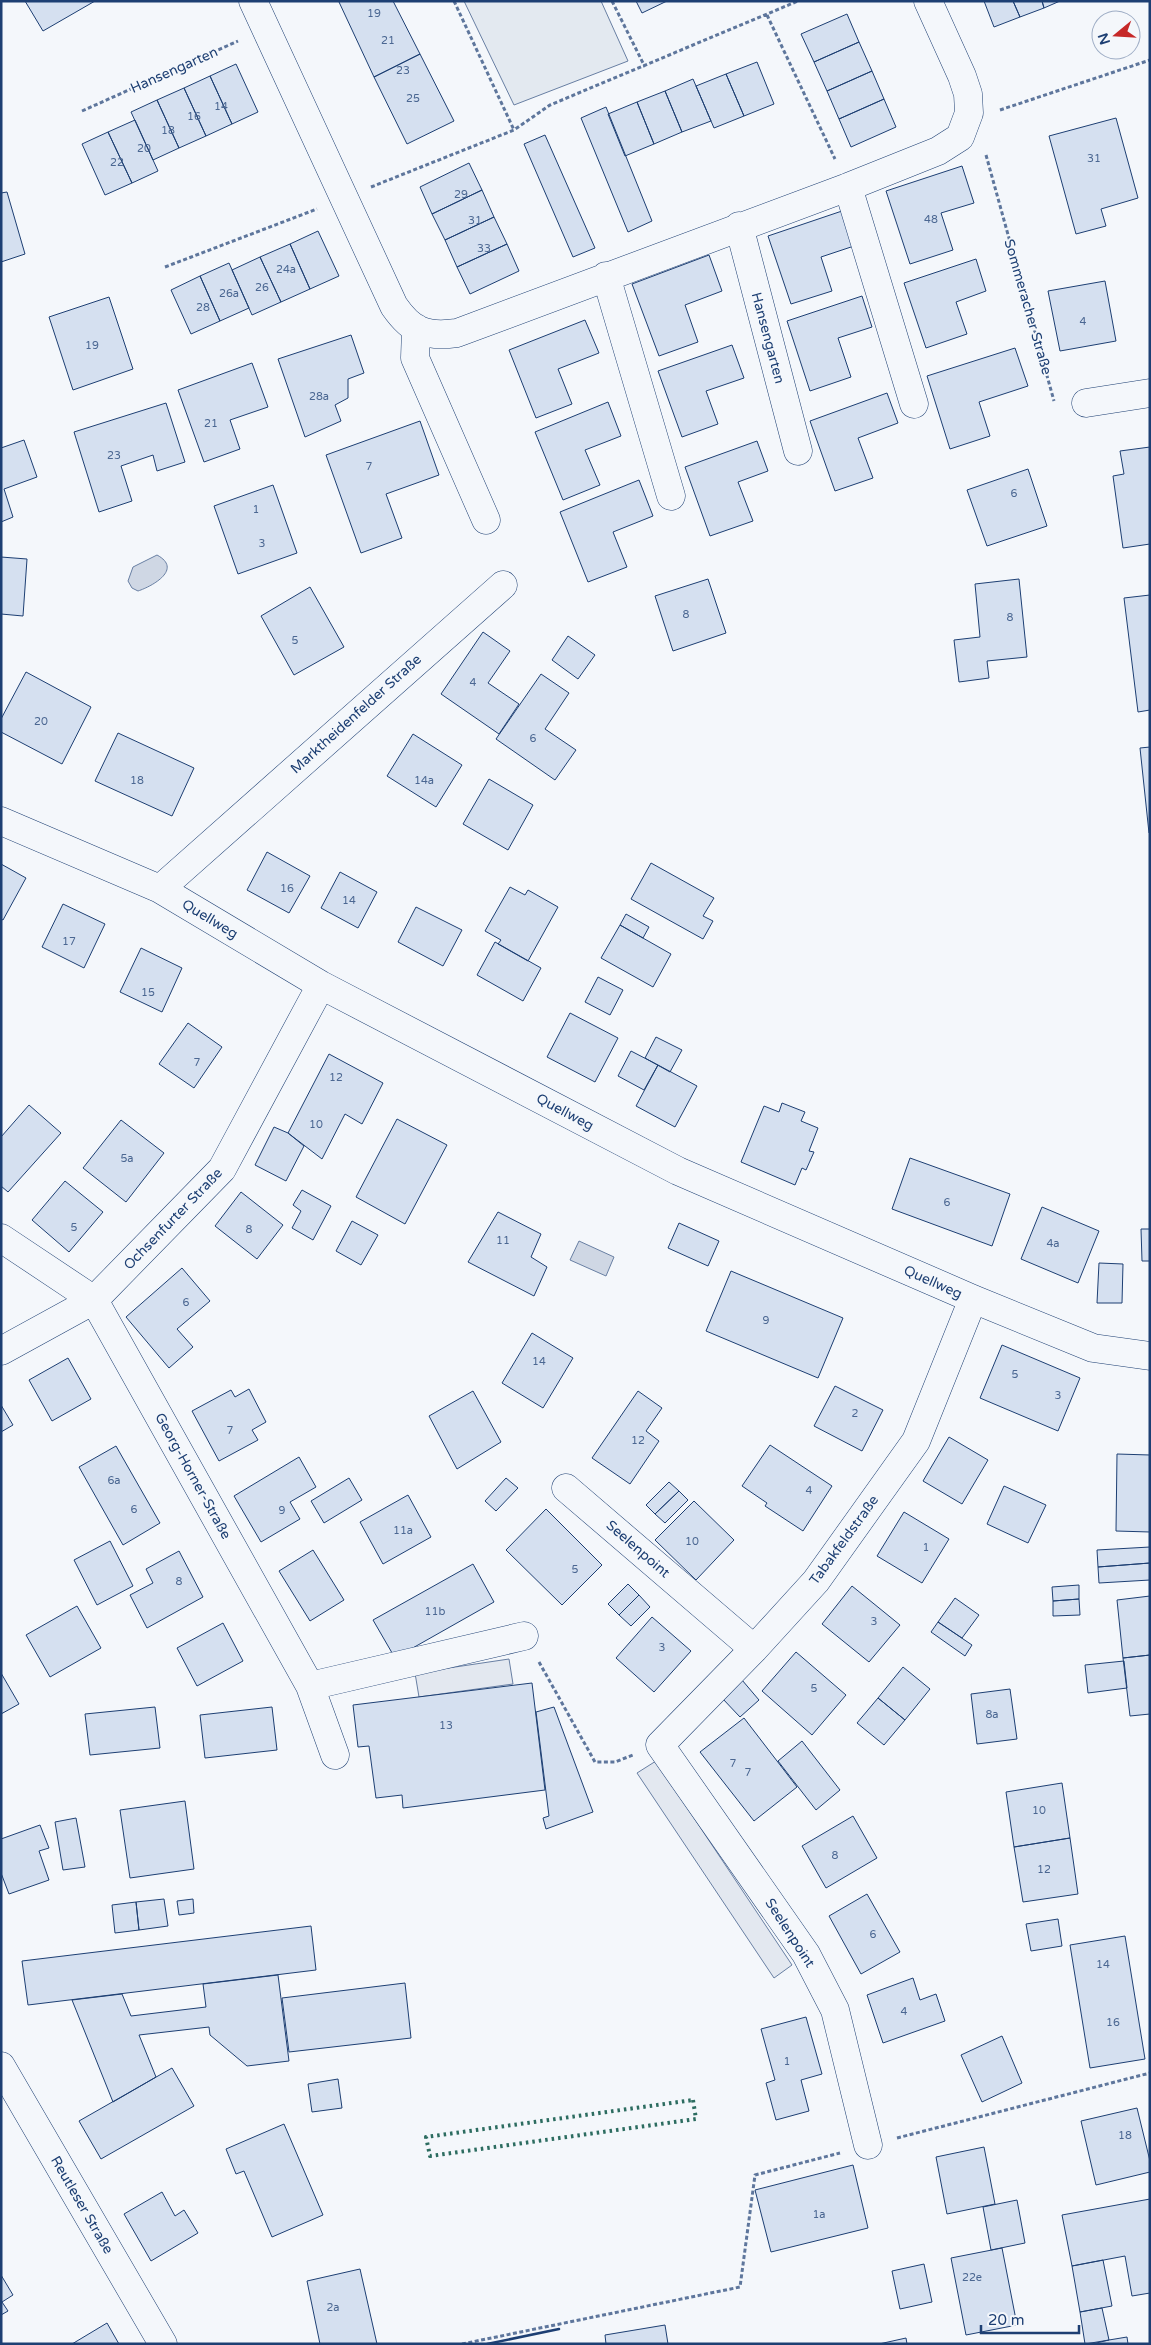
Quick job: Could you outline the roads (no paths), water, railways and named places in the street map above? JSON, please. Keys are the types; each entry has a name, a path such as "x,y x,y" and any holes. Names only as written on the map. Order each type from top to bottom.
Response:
{"street":[{"path":"254,1 394,306 404,321 435,336 456,333 738,226 848,187 938,151 960,137 968,114 968,94 962,76 928,1"},
{"path":"848,187 914,404"},
{"name":"Hansengarten","path":"738,226 798,451"},
{"path":"606,276 671,496"},
{"path":"416,328 415,358 486,520"},
{"path":"1086,403 1150,393"},
{"name":"Marktheidenfelder Straße","path":"160,889 503,584"},
{"name":"Quellweg","path":"1,821 160,889 321,984 678,1171 973,1299 1093,1348 1150,1356"},
{"name":"Ochsenfurter Straße","path":"1,1351 94,1300 222,1169 321,984"},
{"name":"Georg-Horner-Straße","path":"1,1238 94,1300 310,1686 335,1755"},
{"name":"Tabakfeldstraße","path":"660,1745 754,1649 816,1581 916,1440 973,1299"},
{"name":"Seelenpoint","path":"566,1488 754,1649"},
{"path":"310,1686 524,1636"},
{"name":"Seelenpoint","path":"660,1745 810,1962 835,2010 868,2145"},
{"name":"Reutleser Straße","path":"1,2066 163,2344"}]}
